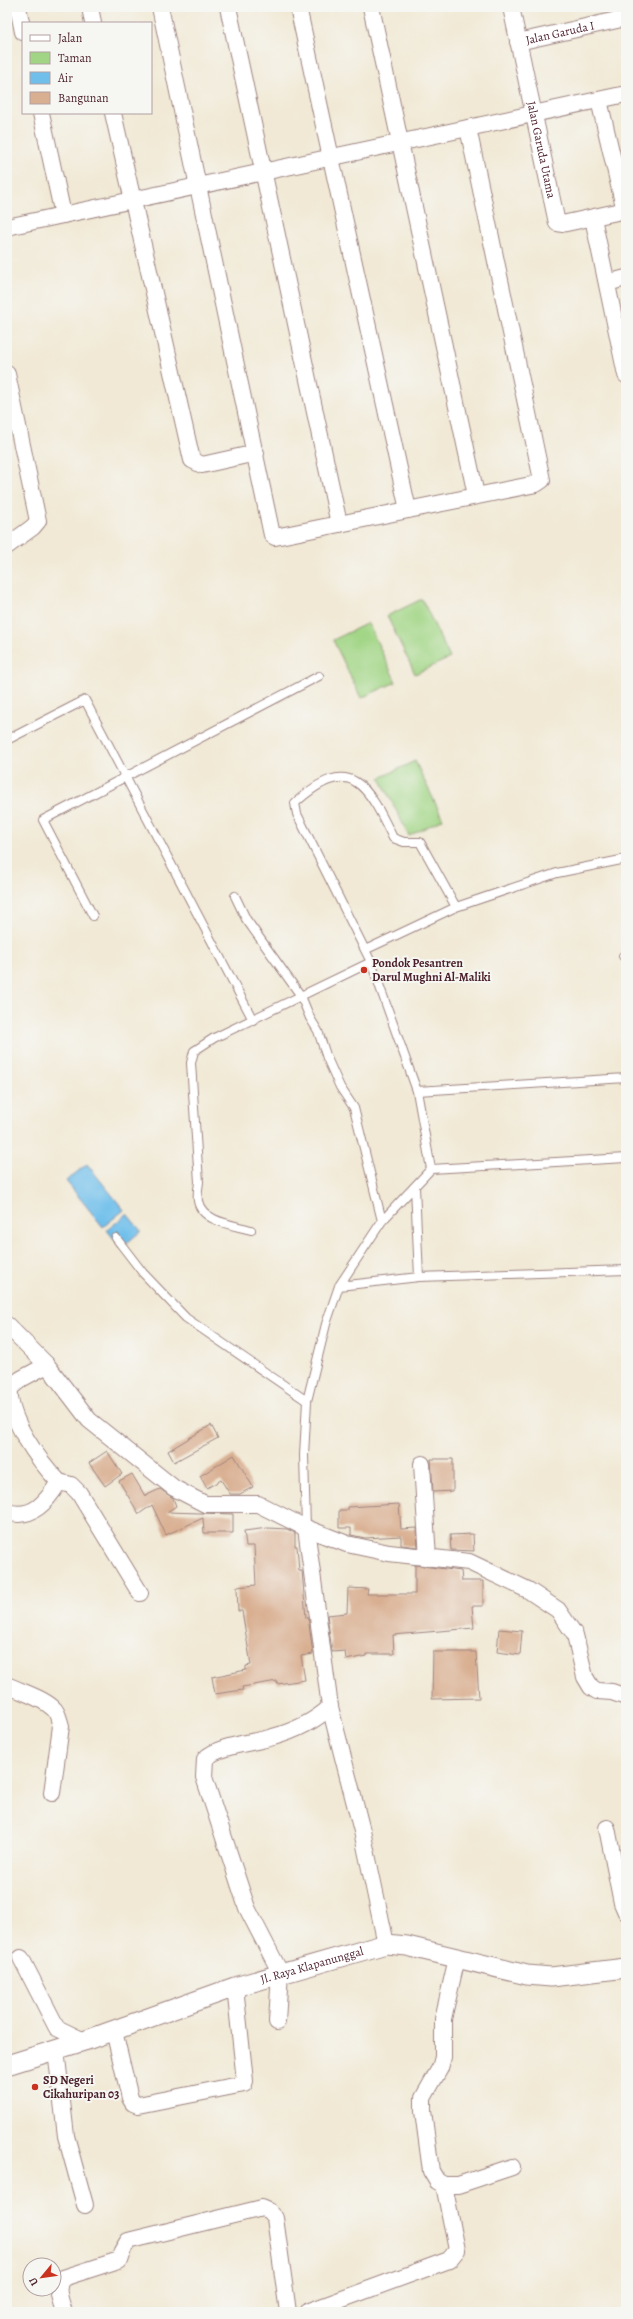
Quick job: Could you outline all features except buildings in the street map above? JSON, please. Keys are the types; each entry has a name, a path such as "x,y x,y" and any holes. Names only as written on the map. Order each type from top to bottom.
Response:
{"street":[{"path":"18,7 22,27"},
{"path":"90,7 93,22"},
{"path":"160,7 273,536 278,537 476,495 536,484 542,480 468,128"},
{"path":"228,7 339,524"},
{"path":"298,7 408,510"},
{"path":"371,7 476,495"},
{"name":"Jalan Garuda Utama","path":"511,7 557,223 562,224 626,210"},
{"name":"Jalan Garuda I","path":"518,42 626,18"},
{"path":"7,227 626,94"},
{"path":"599,100 626,210"},
{"path":"41,114 63,215"},
{"path":"113,114 192,460 202,466 256,453"},
{"path":"593,218 624,351 626,375"},
{"path":"607,282 626,278"},
{"path":"7,374 38,521 34,527 7,546"},
{"path":"7,1326 47,1365 89,1420 174,1488 205,1504 258,1504 306,1528 347,1544 389,1554 469,1562 545,1600 558,1610 575,1635 585,1677 591,1687 597,1691 619,1695 626,1684"},
{"path":"47,1365 21,1379 10,1388 10,1405 34,1450 59,1482 73,1486 79,1493 140,1593"},
{"path":"422,1464 428,1558"},
{"path":"7,1512 23,1513 38,1508 48,1501 59,1482"},
{"path":"306,1528 330,1707 362,1831 386,1944"},
{"path":"7,1685 43,1702 54,1709 58,1716 61,1726 52,1793"},
{"path":"276,2022 280,1972 247,1908 204,1777 206,1759 214,1751 274,1737 298,1728 319,1718 330,1707"},
{"path":"607,1828 626,1912"},
{"name":"Jl. Raya Klapanunggal","path":"7,2065 114,2031 280,1972 386,1944 407,1946 499,1969 551,1977 626,1968"},
{"path":"21,1958 57,2028 84,2041"},
{"path":"457,1958 443,2019 443,2057 440,2068 423,2098 423,2111 431,2171 437,2181 444,2185 458,2184 512,2167"},
{"path":"114,2031 133,2104 138,2105 244,2084 245,2076 235,1987"},
{"path":"56,2050 66,2136 85,2205"},
{"path":"307,2312 449,2260 454,2256 457,2250 444,2185"},
{"path":"64,2312 58,2290 59,2282 63,2278 119,2260 128,2241 262,2208 269,2211 275,2218 288,2312"}],"lane":[{"path":"93,916 43,820 319,676"},
{"path":"7,740 85,700 253,1020"},
{"path":"431,1169 417,1091 371,962 297,814 295,803 331,779 348,777 359,783 375,800 393,838 404,842 420,842 456,907"},
{"path":"365,950 456,907 557,873 626,859"},
{"path":"234,896 246,919 301,996 310,1018 318,1031 327,1058 340,1087 354,1108 382,1221"},
{"path":"250,1230 209,1217 203,1212 198,1201 199,1182 191,1063 194,1051 214,1038 371,962"},
{"path":"417,1091 626,1078"},
{"path":"306,1528 304,1455 307,1401 326,1324 339,1286 382,1221 431,1169 626,1158"},
{"path":"415,1187 419,1277"},
{"path":"116,1238 143,1273 186,1318 307,1401"},
{"path":"339,1286 419,1277 626,1270"}],"green space":[{"path":"422,599 450,658 415,674 387,616"},
{"path":"368,623 396,682 361,698 333,640"},
{"path":"415,761 443,819 409,836 380,778"}],"water":[{"path":"87,1164 124,1210 103,1227 66,1181"},
{"path":"127,1214 141,1231 121,1248 107,1230"}],"place":[{"name":"Pondok Pesantren Darul Mughni Al-Maliki","path":"364,970"},
{"name":"SD Negeri Cikahuripan 03","path":"35,2087"}]}
